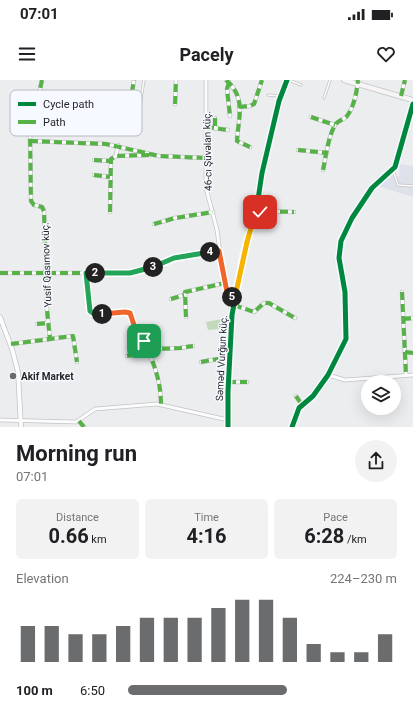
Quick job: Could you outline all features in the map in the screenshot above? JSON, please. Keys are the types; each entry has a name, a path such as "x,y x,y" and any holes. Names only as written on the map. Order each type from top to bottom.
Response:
{"main road":[{"path":"344,80 358,82 413,100"}],"street":[{"name":"Yusif Qasımov küç.","path":"39,90 42,80"},
{"path":"132,90 134,80"},
{"path":"174,104 176,80"},
{"name":"46-cı Şüvəlan küç.","path":"206,80 206,188 232,315"},
{"path":"239,107 254,104 262,80"},
{"name":"Səməd Vurğun küç.","path":"228,427 228,382 232,315 235,297 244,252 256,211 262,173 280,96 288,80"},
{"path":"401,96 404,80"},
{"path":"228,81 235,88 239,107 237,141 250,147"},
{"path":"228,81 227,89 230,116"},
{"path":"324,170 335,125 348,113 358,82"},
{"path":"292,427 296,413 312,396 328,375 341,352 347,333 344,285 339,258 341,241 352,218 372,188 393,170 413,104"},
{"path":"311,117 335,125"},
{"path":"215,118 215,128"},
{"path":"206,127 219,130 228,130"},
{"name":"Yusif Qasımov küç.","path":"30,136 32,202 34,205 42,207 44,211 48,323 50,339"},
{"path":"30,141 118,145 152,155 206,158"},
{"path":"116,156 118,145"},
{"path":"298,150 327,153"},
{"path":"94,160 110,161 116,156 152,155"},
{"path":"110,161 110,212"},
{"path":"94,175 110,176"},
{"path":"256,211 294,212"},
{"path":"154,224 175,218 212,212"},
{"path":"0,273 136,272 174,258 219,251"},
{"path":"86,273 92,313 96,315 125,312 130,313 134,325 158,376 161,404"},
{"path":"171,299 184,295 186,292 225,283"},
{"path":"402,292 406,375"},
{"path":"184,295 186,317"},
{"path":"228,297 235,297"},
{"path":"234,305 254,312 264,303 270,303 295,318"},
{"path":"0,317 11,344 19,375 21,427"},
{"path":"403,319 413,318"},
{"path":"37,324 48,323"},
{"path":"11,344 72,336 77,362"},
{"path":"127,356 147,351 193,346"},
{"path":"405,352 413,353"},
{"path":"202,362 230,357"},
{"path":"328,375 345,380 413,375"},
{"path":"228,382 247,382"},
{"path":"296,396 302,405"},
{"path":"0,420 79,421 95,409 121,405 161,404 228,420"},
{"path":"79,421 84,427"}],"lane":[{"path":"142,93 144,80"},
{"path":"288,80 301,85"},
{"path":"324,98 330,80"},
{"path":"268,95 280,96"},
{"path":"393,170 398,185 413,186"}],"shaded area":[{"path":"400,164 413,166 413,197 378,186 391,175 399,177"}],"green space":[{"path":"228,318 229,328 208,330 206,322"}],"marked path":[{"path":"40,90 42,80"},
{"path":"132,90 134,80"},
{"path":"175,104 176,80"},
{"path":"226,80 233,87 239,101 240,109 237,141 250,147"},
{"path":"239,107 254,104 262,80"},
{"path":"323,170 331,135 336,123 346,117 352,108 358,80"},
{"path":"401,96 405,80"},
{"path":"229,82 227,89 230,116"},
{"path":"311,117 335,125"},
{"path":"215,118 215,128"},
{"path":"206,127 228,130"},
{"path":"30,136 31,201 34,205 42,207 44,211 47,310 50,339"},
{"path":"30,141 106,144 159,156 206,158"},
{"path":"298,150 327,153"},
{"path":"110,212 111,159 116,156 149,155"},
{"path":"94,160 110,161"},
{"path":"94,175 110,177"},
{"path":"256,211 294,212"},
{"path":"154,224 175,218 213,212"},
{"path":"0,273 130,273 144,270 174,258 219,251"},
{"path":"87,273 92,313 96,315 128,312 131,315 134,325 156,370 160,387 161,404"},
{"path":"186,317 185,292 225,283"},
{"path":"402,292 406,375"},
{"path":"171,299 184,295"},
{"path":"234,305 254,312 264,303 269,303 295,318"},
{"path":"403,319 413,318"},
{"path":"37,324 48,323"},
{"path":"11,344 73,336 77,362"},
{"path":"127,356 155,349 193,346"},
{"path":"405,352 413,353"},
{"path":"201,362 229,357"},
{"path":"228,382 247,382"},
{"path":"296,396 302,405"},
{"path":"79,421 84,427"}],"cycle path":[{"path":"228,427 228,391 232,315 244,252 257,206 262,173 279,101 287,80"},
{"path":"292,427 299,408 313,396 328,375 346,339 345,292 339,258 341,241 352,218 372,188 395,167 413,104"}],"place":[{"name":"Akif Market","path":"13,376"}],"route":[{"path":"144,341 134,325 130,313 125,312 96,315 90,311 86,273 136,272 152,267 169,259 219,251 228,297 235,297 244,252 256,211 260,212"}]}
